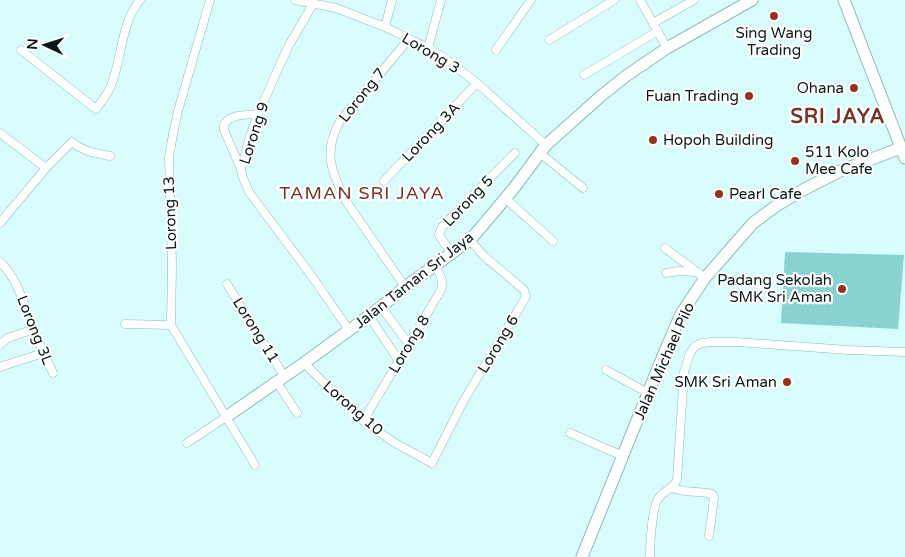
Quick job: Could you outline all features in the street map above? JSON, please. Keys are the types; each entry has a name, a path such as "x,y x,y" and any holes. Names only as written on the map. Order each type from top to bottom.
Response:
{"street":[{"path":"21,50 96,110 110,87 130,15 140,0"},
{"name":"Lorong 13","path":"171,324 172,264 169,157 178,111 210,0"},
{"name":"Lorong 3","path":"295,0 336,8 385,27 443,57 478,83 583,188"},
{"path":"336,8 339,0"},
{"path":"385,27 392,0"},
{"path":"428,48 441,0"},
{"path":"496,50 531,0"},
{"path":"550,40 614,0"},
{"path":"640,0 667,48"},
{"path":"653,23 694,0"},
{"name":"Jalan Taman Sri Jaya","path":"226,417 304,363 470,240 543,150 626,76 667,48 752,0"},
{"path":"844,0 903,153"},
{"name":"Lorong 9","path":"313,4 288,48 258,114 241,169 249,192 311,275 349,330"},
{"path":"584,76 658,31"},
{"name":"Lorong 7","path":"405,287 338,186 330,158 330,147 333,133 340,121 409,39"},
{"name":"Lorong 3A","path":"384,181 478,83"},
{"path":"241,169 224,130 224,125 233,118 258,114"},
{"path":"0,132 46,168"},
{"path":"0,223 46,168 72,142 84,150 110,156"},
{"name":"Lorong 5","path":"451,253 440,239 439,235 442,227 515,153"},
{"name":"Jalan Michael Pilo","path":"582,557 681,314 700,275 753,223 776,206 842,170 903,153"},
{"path":"505,198 553,241"},
{"name":"Lorong 6","path":"432,463 464,400 526,297 524,290 519,284 483,254 470,240"},
{"path":"664,248 700,275"},
{"name":"Lorong 3L","path":"0,262 10,272 16,284 53,373"},
{"name":"Lorong 8","path":"363,421 441,290 442,279 435,265"},
{"path":"666,273 679,271 700,275"},
{"name":"Lorong 11","path":"227,284 280,378 297,414"},
{"path":"381,307 409,344"},
{"path":"368,316 399,361"},
{"path":"125,324 171,324 255,465"},
{"path":"0,344 8,338 34,329"},
{"path":"650,557 656,503 661,495 676,482 678,474 684,372 690,353 695,346 710,342 736,342 905,352"},
{"path":"0,367 44,353"},
{"name":"Lorong 10","path":"304,363 363,421 395,444 432,463"},
{"path":"606,370 648,393"},
{"path":"187,443 226,417"},
{"path":"570,433 623,456"},
{"path":"671,488 713,495 709,536"}],"shaded area":[{"name":"Padang Sekolah SMK Sri Aman","path":"785,252 904,255 898,329 781,323"}],"place":[{"name":"Sing Wang Trading","path":"774,16"},
{"name":"Ohana","path":"854,88"},
{"name":"Fuan Trading","path":"749,96"},
{"name":"Hopoh Building","path":"653,140"},
{"name":"511 Kolo Mee Cafe","path":"795,161"},
{"name":"Pearl Cafe","path":"719,194"},
{"name":"Padang Sekolah SMK Sri Aman","path":"842,289"},
{"name":"SMK Sri Aman","path":"787,382"}],"district":[{"name":"SRI JAYA","path":"838,117"},
{"name":"TAMAN SRI JAYA","path":"362,193"}]}
